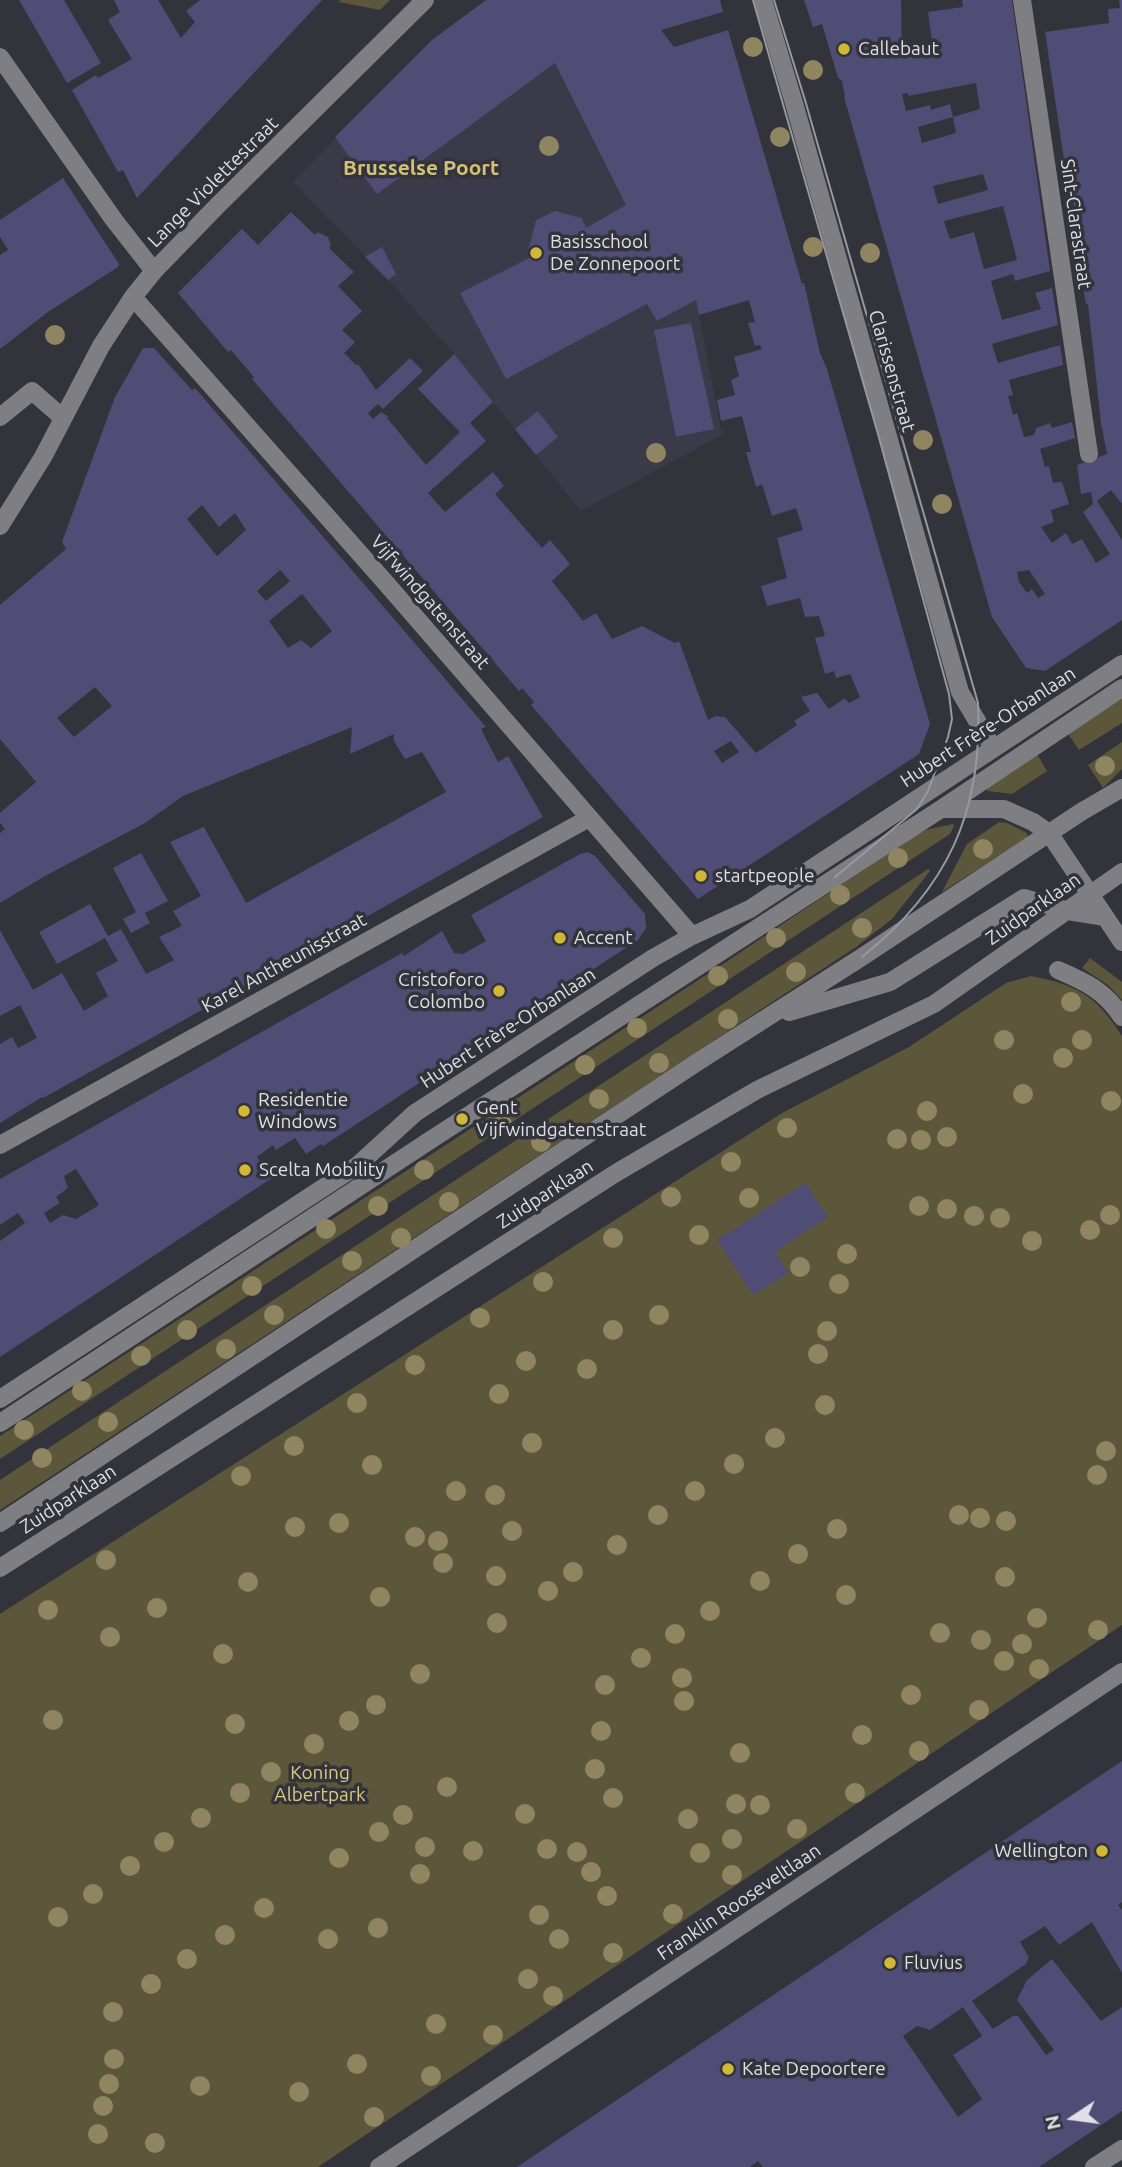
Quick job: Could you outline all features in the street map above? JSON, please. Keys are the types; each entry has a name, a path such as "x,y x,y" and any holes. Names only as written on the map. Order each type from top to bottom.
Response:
{"street":[{"name":"Lange Violettestraat","path":"0,526 43,457 101,346 133,297 154,271 425,0"},
{"name":"Clarissenstraat","path":"763,0 960,691 993,748"},
{"name":"Sint-Clarastraat","path":"1022,0 1089,454"},
{"path":"0,57 114,220 154,271"},
{"name":"Vijfwindgatenstraat","path":"133,297 394,592 692,936"},
{"path":"0,416 32,391 62,418"},
{"name":"Hubert Frère-Orbanlaan","path":"0,1399 358,1165 415,1113 653,958 750,908 1122,664"},
{"path":"0,1423 432,1139 941,810 1122,688"},
{"path":"0,1523 687,1069 1122,788"},
{"path":"941,810 1004,809 1033,822 1049,833 1122,942"},
{"name":"Karel Antheunisstraat","path":"0,1145 589,818"},
{"name":"Zuidparklaan","path":"0,1568 616,1173 757,1090 934,1004 1122,872"},
{"path":"767,1019 890,982 1024,898 1068,911 1105,917"},
{"path":"1058,971 1090,983 1114,1005 1122,1017"},
{"name":"Franklin Rooseveltlaan","path":"379,2167 1122,1672"},
{"path":"1094,2167 1122,2149"}],"shaded area":[{"name":"Basisschool De Zonnepoort","path":"486,0 609,0 695,293 722,435 581,511 454,354 388,280 293,182 432,40"}],"green space":[{"path":"390,0 380,10 339,2"},
{"path":"1122,699 1122,723 1079,750 1068,734"},
{"path":"1122,742 1122,769 1103,788 1088,765"},
{"path":"1037,754 1047,771 1012,794 987,791 987,787"},
{"path":"999,822 1027,833 1028,837 942,892 967,844"},
{"path":"953,824 950,834 0,1459 0,1436 726,962 921,831"},
{"path":"928,869 930,871 892,919 856,947 0,1510 0,1480"},
{"path":"1090,958 1122,982 1122,1000 1108,985 1082,968"},
{"name":"Koning Albertpark","path":"1031,976 1061,983 1084,994 1113,1022 1122,1036 1122,1625 318,2167 0,2167 0,1614 782,1113 909,1047 1006,983"}],"building":[{"path":"19,0 64,0 101,63 67,83"},
{"path":"114,0 158,0 181,38 195,22 186,11 200,0 322,0 137,198 123,170 118,172 72,90 96,75 98,78 132,59 108,20 120,12"},
{"path":"486,0 720,0 723,12 661,30 674,47 728,30 802,284 804,283 820,353 827,369 930,724 919,754 698,899 536,711 531,705 534,702 522,688 519,691 252,379 254,377 231,350 228,352 178,293 242,229 258,245 291,212 315,235 317,232 328,237 331,245 329,248 354,272 338,286 362,311 342,330 355,342 344,353 358,364 376,390 410,358 423,371 383,409 378,404 368,413 373,419 381,412 389,417 387,418 426,465 460,432 418,389 454,354 493,402 470,423 486,441 428,493 445,512 493,472 504,486 495,494 542,548 550,540 570,564 552,581 583,621 596,613 612,639 642,626 675,643 679,641 708,720 716,716 725,717 756,753 797,725 794,721 810,711 801,697 817,693 829,709 845,698 849,703 860,697 850,674 836,678 834,671 825,674 815,638 825,636 819,616 805,617 800,598 767,606 761,586 787,578 777,538 803,530 796,508 772,516 762,484 756,487 746,452 751,452 742,416 721,421 717,400 735,395 731,380 739,376 734,357 762,349 760,345 755,346 748,323 755,322 749,300 699,315 696,300 657,321 647,304 506,379 460,293 533,256 529,248 536,220 555,211 582,218 586,228 626,205 555,63 377,194 335,137 432,40","holes":["731,741 739,752 722,763 714,751"]},
{"path":"804,0 901,0 902,51 933,47 928,12 963,7 962,0 1012,0 1050,271 1015,281 1013,274 991,281 1002,320 1041,309 1035,293 1052,288 1058,325 992,344 998,363 1060,345 1063,365 1009,380 1013,395 1008,396 1013,415 1017,413 1024,437 1034,435 1036,428 1050,423 1052,428 1072,422 1075,438 1040,449 1045,467 1049,466 1053,483 1062,482 1069,504 1051,510 1054,522 1041,527 1052,543 1066,533 1072,544 1082,539 1096,563 1110,554 1083,512 1093,504 1091,492 1081,494 1077,465 1107,454 1088,304 1072,215 1075,214 1070,180 1067,180 1045,32 1109,23 1108,9 1120,8 1119,0 1122,0 1122,504 1111,490 1097,501 1122,540 1122,620 1045,671 1026,668 992,617 844,97 842,81 838,78 822,24 813,27","holes":["976,83 980,109 953,117 950,104 931,110 930,105 906,111 902,94 908,93 908,96","953,117 956,133 922,143 918,127","983,174 988,190 938,204 933,186","1003,206 1017,260 984,269 974,232 950,239 944,221","1029,570 1045,594 1038,598 1032,589 1027,593 1019,582 1017,572"]},
{"path":"63,178 119,264 118,267 48,312 0,349 0,255 8,250 0,237 0,220"},
{"path":"382,247 396,274 388,280 365,257"},
{"path":"691,323 714,429 676,437 654,330"},
{"path":"143,348 154,348 192,390 195,388 486,727 481,729 498,762 508,756 543,817 0,1123 0,1044 12,1037 18,1048 37,1038 20,1005 0,1016 0,930 33,990 62,973 84,1011 108,996 96,973 118,961 105,938 57,964 39,932 90,904 108,936 121,929 146,974 174,960 159,937 182,926 173,911 201,896 170,842 204,827 246,903 446,792 422,752 405,759 394,741 394,734 350,754 352,727 183,796 145,823 0,903 0,833 5,829 0,823 0,813 36,782 0,739 0,605 66,549 62,542 115,397","holes":["202,505 219,527 235,513 246,530 217,556 187,519","280,570 290,581 266,601 257,591","302,594 332,631 311,648 301,640 288,648 269,621","95,687 112,706 74,737 57,718"]},
{"path":"538,411 558,437 536,455 515,429"},
{"path":"588,852 595,856 645,914 646,928 638,940 323,1146 321,1144 306,1154 295,1138 276,1150 273,1145 257,1157 272,1178 0,1357 0,1241 25,1223 18,1213 0,1225 0,1179 402,953 404,956 442,931 454,953 463,954 486,941 471,915","holes":["76,1169 99,1205 76,1219 63,1215 50,1223 44,1213 60,1203 56,1197 68,1188 64,1176"]},
{"path":"141,853 168,901 145,913 150,923 131,933 123,919 136,912 113,868"},
{"path":"805,1183 828,1217 775,1252 788,1273 753,1295 717,1240"},
{"path":"1122,1761 1122,1902 1118,1905 1122,1910 1122,1973 1092,1922 1059,1945 1045,1926 1020,1942 1029,1957 1026,1964 972,2001 993,2029 1013,2016 1018,2016 1046,2055 1054,2050 1017,2000 1027,1980 1052,1959 1101,2021 1122,2007 1122,2111 1039,2167 763,2167 758,2161 750,2167 517,2167","holes":["963,2007 982,2036 953,2055 982,2099 958,2117 903,2036 917,2026 930,2030"]}],"tram line":[{"path":"753,0 878,434 949,694 952,719 928,791 917,809 835,877"},
{"path":"774,0 978,703 974,779 966,813 954,845 917,904 862,957"}],"place":[{"name":"Callebaut","path":"844,49"},
{"name":"Basisschool De Zonnepoort","path":"536,253"},
{"name":"startpeople","path":"701,876"},
{"name":"Accent","path":"560,938"},
{"name":"Cristoforo Colombo","path":"499,991"},
{"name":"Residentie Windows","path":"244,1111"},
{"name":"Gent Vijfwindgatenstraat","path":"462,1119"},
{"name":"Scelta Mobility","path":"245,1170"},
{"name":"Wellington","path":"1102,1851"},
{"name":"Fluvius","path":"890,1963"},
{"name":"Kate Depoortere","path":"728,2069"}],"district":[{"name":"Brusselse Poort","path":"421,168"}]}
